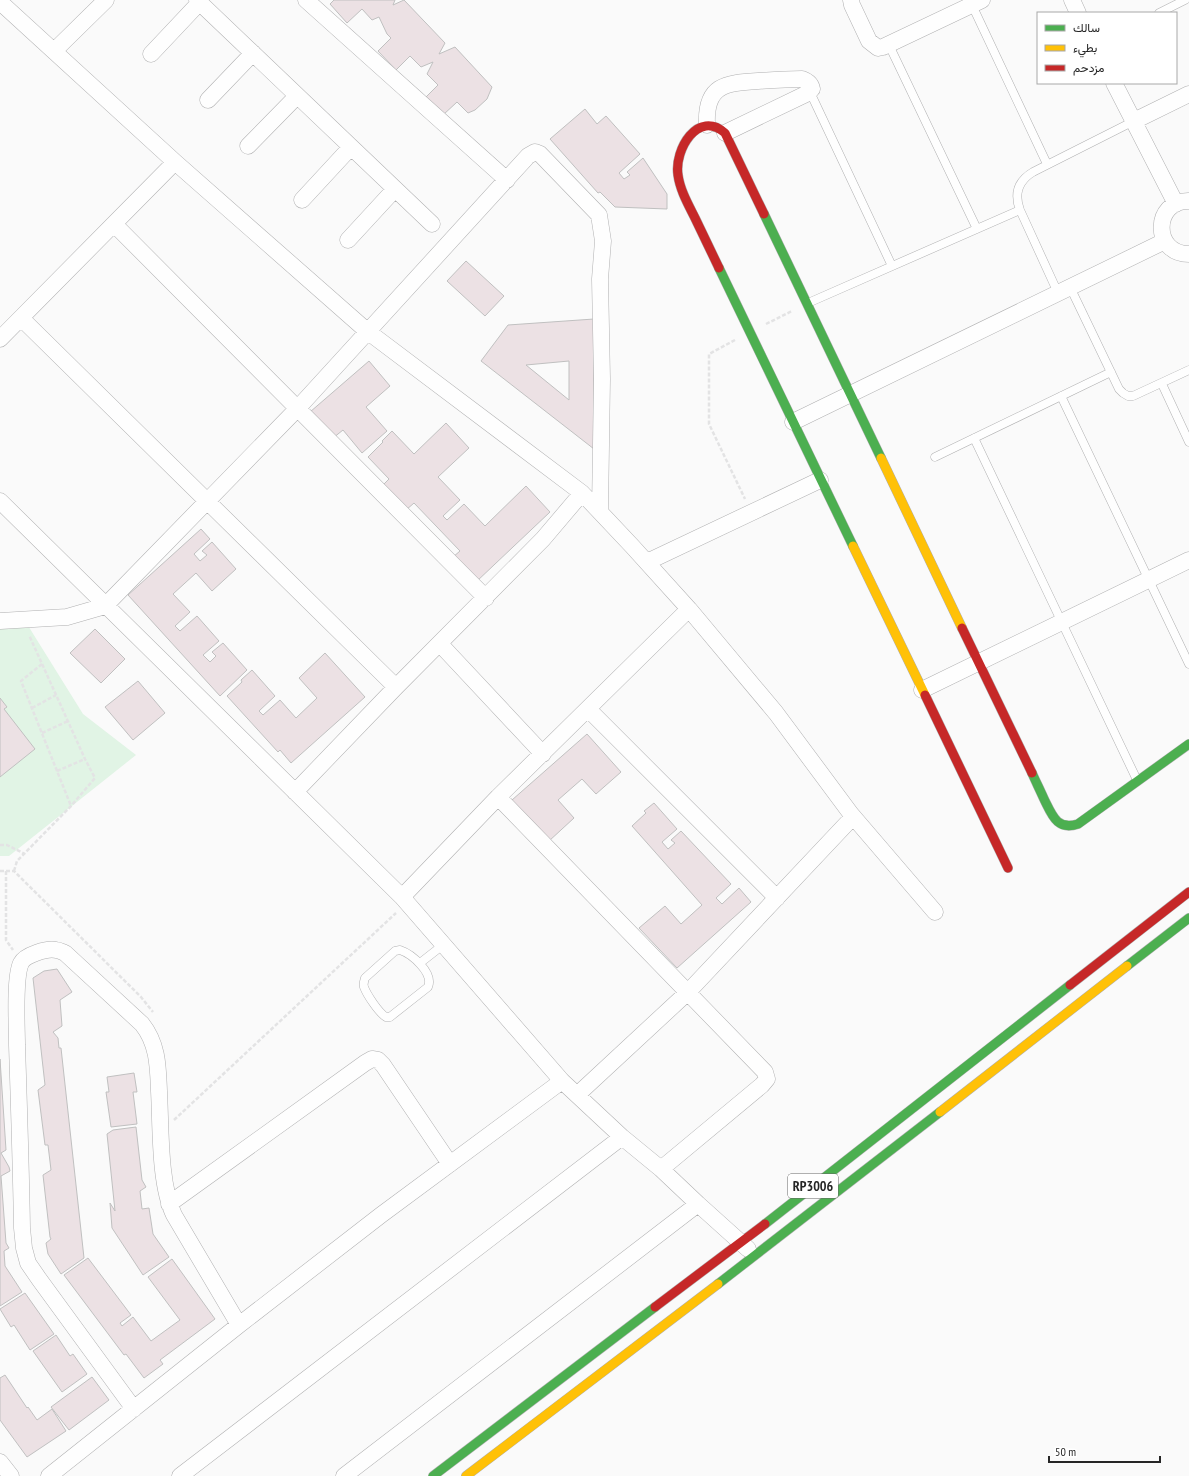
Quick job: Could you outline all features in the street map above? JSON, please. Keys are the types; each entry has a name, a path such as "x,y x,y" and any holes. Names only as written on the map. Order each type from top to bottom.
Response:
{"main road":[{"path":"1008,868 820,480 682,190 679,181 678,161 685,142 699,128 707,125 717,127 725,133 1056,821 1066,826 1078,824 1189,744"},
{"name":"RP3006","path":"433,1476 741,1242 1189,892"},
{"name":"RP3006","path":"466,1476 754,1256 1189,918"}],"street":[{"path":"54,51 106,0"},
{"path":"306,0 507,180"},
{"path":"851,0 869,41 878,48 889,45 976,2"},
{"path":"1072,0 1078,12"},
{"path":"151,54 198,1 432,224"},
{"path":"4,4 175,162 367,331 582,493 689,609 776,713 852,814 935,912"},
{"path":"208,100 253,53"},
{"path":"707,125 709,101 724,85 735,82 802,79 811,85 812,89 810,92 725,133"},
{"path":"1115,84 1134,121 1183,202 1166,212 1161,223 1162,236 1174,251 1180,254 1189,254"},
{"path":"1134,121 1189,94"},
{"path":"248,146 297,96"},
{"path":"302,200 351,147"},
{"path":"0,621 67,617 105,606 298,409 367,331 528,156 535,152 540,154 599,215 603,241 600,279 602,379 600,511"},
{"path":"0,339 175,162"},
{"path":"348,240 395,189"},
{"path":"114,224 486,598"},
{"path":"793,422 1165,241"},
{"path":"21,318 396,687"},
{"path":"647,562 820,480"},
{"path":"295,792 396,687 543,539 582,493"},
{"path":"0,501 404,900 562,1081 622,1137 661,1169 741,1242 754,1256"},
{"path":"922,690 1189,560"},
{"path":"404,900 498,797 689,609"},
{"path":"440,644 543,754"},
{"path":"588,709 777,898"},
{"path":"498,797 765,1072 767,1079 762,1085 661,1169"},
{"path":"577,1095 688,992 850,820 852,814"},
{"path":"134,1409 39,1279 28,1262 24,1248 22,1228 17,1024 19,968 22,962 30,955 51,950 60,951 70,957 148,1031 153,1044 157,1063 161,1132 169,1204 239,1325"},
{"path":"169,1204 364,1063 372,1059 378,1060 383,1065 450,1164"},
{"path":"49,1476 239,1325 381,1215 562,1081"},
{"path":"180,1476 622,1137"},
{"path":"344,1476 698,1204"},
{"path":"0,1462 11,1476"}],"lane":[{"path":"1161,12 1185,0"},
{"path":"976,2 1047,164"},
{"path":"889,45 977,229"},
{"path":"810,92 892,266"},
{"path":"1134,121 1047,164 1027,176 1022,181 1016,195 1020,210 1123,393 1128,396 1133,396 1162,384 1189,370"},
{"path":"807,304 1020,210"},
{"path":"935,457 1111,372"},
{"path":"1162,384 1189,442"},
{"path":"1061,396 1189,664"},
{"path":"974,438 1138,781"},
{"path":"420,963 444,945"},
{"path":"400,950 420,963 430,980 428,987 390,1017 383,1016 364,988 363,982 365,978 395,951 400,950"}],"path":[{"path":"751,512 709,424 709,354 807,304"},
{"path":"14,872 17,861 71,806 95,778 85,759 23,620"},
{"path":"42,664 21,681 71,806"},
{"path":"32,708 56,695"},
{"path":"42,733 68,721"},
{"path":"57,771 85,759"},
{"path":"0,845 7,845 25,854"},
{"path":"6,871 6,940 22,962"},
{"path":"161,1132 404,900"}],"green space":[{"path":"27,624 83,714 136,755 9,856 0,856 0,625"}],"building":[{"path":"334,0 395,0 393,5 404,0 445,43 439,54 455,47 492,87 487,99 475,110 468,113 457,102 443,115 426,97 438,85 427,74 433,62 421,67 410,56 396,70 378,51 391,38 387,34 379,17 372,20 362,9 347,23 330,4"},
{"path":"585,109 597,124 606,116 640,154 619,173 624,179 630,175 627,172 643,158 667,194 667,209 615,207 600,192 598,193 550,139"},
{"path":"466,261 504,296 485,316 447,281"},
{"path":"594,319 594,449 481,361 508,325","holes":["569,361 569,400 526,365"]},
{"path":"369,361 390,386 366,407 387,431 362,453 343,430 333,438 310,412"},
{"path":"446,423 469,448 438,477 460,500 443,516 447,520 464,504 485,526 526,486 550,512 476,582 453,557 460,551 414,503 406,510 382,486 389,479 368,457 392,431 414,454"},
{"path":"201,529 210,539 194,554 200,561 207,555 202,551 212,542 236,569 212,591 196,573 173,594 190,612 175,626 180,631 197,616 219,641 203,655 210,662 216,656 212,652 223,643 247,670 220,696 128,595"},
{"path":"95,629 125,659 101,683 70,653"},
{"path":"325,653 365,697 291,763 280,750 278,752 227,696 252,670 275,696 259,711 263,715 280,700 296,718 317,698 299,678"},
{"path":"138,681 165,713 133,740 105,707"},
{"path":"0,698 7,707 4,709 35,749 0,777"},
{"path":"587,734 621,772 596,794 582,779 558,800 574,818 549,841 512,800"},
{"path":"654,803 677,829 662,842 668,849 675,843 671,840 681,831 731,884 716,898 722,904 739,888 751,902 677,968 639,928 665,906 681,924 702,905 632,826 646,813 644,811"},
{"path":"57,969 72,992 60,1000 62,1026 53,1032 58,1038 59,1048 61,1048 84,1258 61,1274 48,1254 46,1243 51,1239 43,1175 51,1170 48,1145 45,1145 38,1090 45,1085 33,978 44,971"},
{"path":"0,1059 6,1150 1,1153 10,1171 1,1176 6,1243 9,1248 4,1251 5,1266 22,1292 0,1306"},
{"path":"134,1073 137,1092 133,1092 137,1124 111,1127 106,1092 109,1092 107,1077"},
{"path":"136,1127 142,1180 146,1187 140,1191 142,1209 149,1208 153,1234 169,1257 143,1275 112,1228 110,1203 115,1211 107,1134 113,1130"},
{"path":"88,1258 131,1315 120,1323 122,1326 133,1317 151,1341 180,1320 148,1277 172,1259 215,1319 160,1360 163,1364 144,1378 126,1354 124,1355 64,1275"},
{"path":"25,1293 54,1334 30,1350 14,1325 11,1327 0,1309"},
{"path":"56,1335 70,1356 73,1354 87,1374 62,1392 33,1351"},
{"path":"5,1375 37,1420 52,1409 66,1431 27,1457 0,1420 0,1378"},
{"path":"92,1377 109,1400 69,1430 51,1407"}],"traffic: fast":[{"path":"764,214 881,458"},
{"path":"719,268 853,546"},
{"path":"1032,773 1053,816 1060,823 1071,826 1078,824 1189,744"},
{"path":"1127,966 1189,918"},
{"path":"765,1224 1070,985"},
{"path":"718,1284 940,1112"},
{"path":"433,1476 655,1307"}],"traffic: slow":[{"path":"881,458 962,628"},
{"path":"853,546 925,695"},
{"path":"940,1112 1127,966"},
{"path":"466,1476 718,1284"}],"traffic: jam":[{"path":"719,268 685,197 678,175 678,165 684,144 697,129 706,126 715,127 725,133 764,214"},
{"path":"962,628 1032,773"},
{"path":"925,695 1008,868"},
{"path":"1070,985 1189,892"},
{"path":"655,1307 765,1224"}]}
